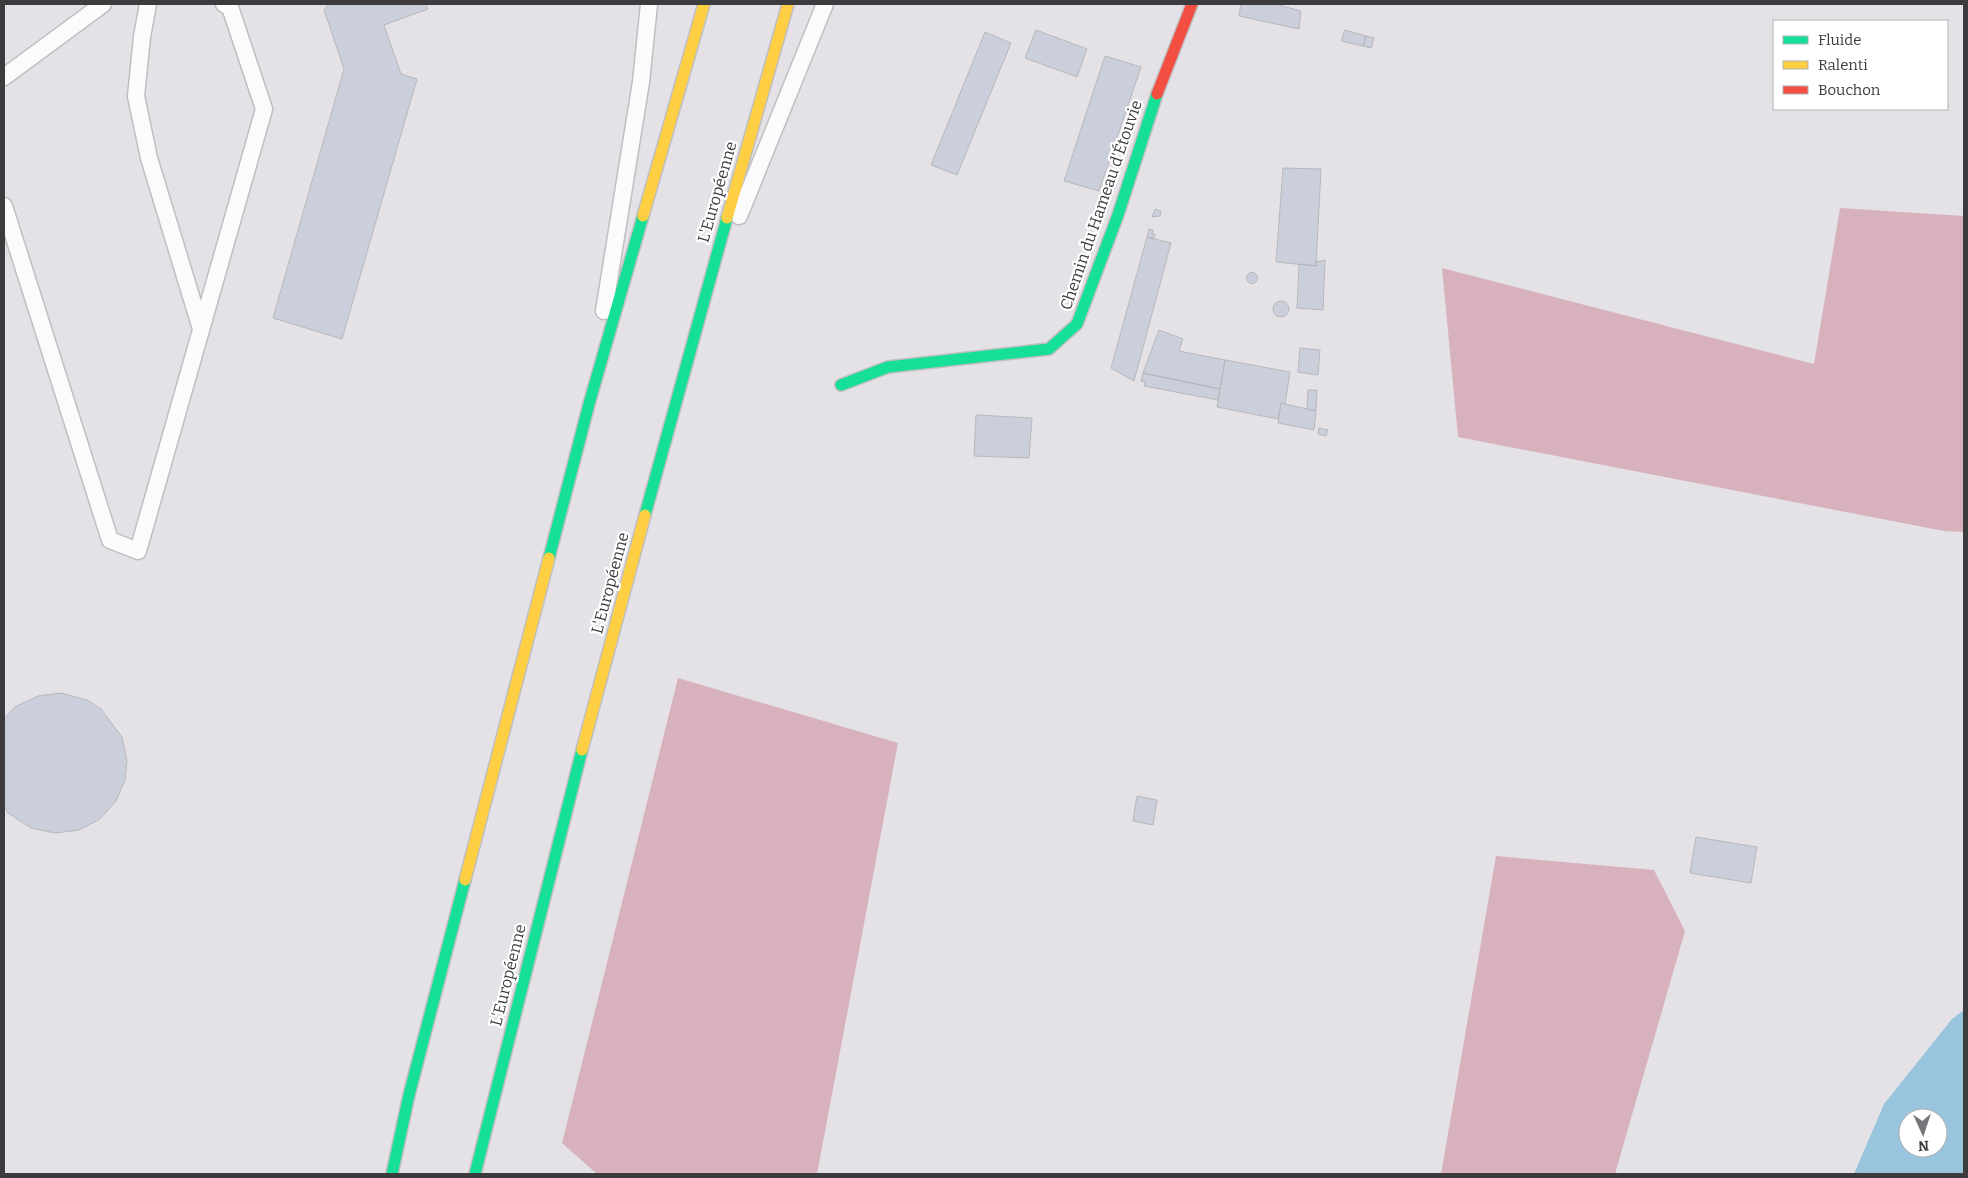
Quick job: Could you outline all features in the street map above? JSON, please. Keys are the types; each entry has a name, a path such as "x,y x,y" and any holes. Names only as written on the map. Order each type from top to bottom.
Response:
{"main road":[{"path":"392,1174 409,1095 589,404 704,4"},
{"name":"L'Européenne","path":"475,1174 578,766 697,321 788,4"},
{"name":"Chemin du Hameau d'Étouvie","path":"841,385 888,366 1049,349 1077,324 1118,215 1161,83 1192,4"}],"lane":[{"path":"4,77 103,4"},
{"path":"148,4 142,37 136,96 149,158 201,329"},
{"path":"589,404 641,82 649,4"},
{"path":"697,321 825,4"},
{"path":"4,206 110,540 138,551 264,109 227,6"}],"shaded area":[{"path":"1840,208 1964,216 1964,532 1944,531 1458,437 1442,268 1814,364"},
{"path":"678,678 898,743 817,1174 597,1174 562,1143"},
{"path":"1496,856 1654,870 1685,931 1615,1174 1441,1174"}],"water":[{"path":"1964,1010 1964,1174 1854,1174 1884,1104 1952,1019"}],"building":[{"path":"326,4 425,4 428,9 384,25 401,74 417,79 342,339 273,318 344,69 324,10 327,7"},
{"path":"1241,4 1275,4 1301,11 1299,29 1239,16"},
{"path":"1036,30 1087,49 1077,77 1025,58"},
{"path":"1345,30 1366,36 1363,46 1341,41"},
{"path":"985,32 1011,43 957,175 931,165"},
{"path":"1366,36 1374,38 1371,48 1363,46"},
{"path":"1105,56 1141,67 1099,191 1064,181"},
{"path":"1283,168 1321,169 1316,266 1276,262"},
{"path":"1155,209 1161,211 1160,216 1152,217"},
{"path":"1149,229 1153,230 1152,234 1155,234 1153,239 1147,237"},
{"path":"1147,237 1171,243 1134,381 1111,368"},
{"path":"1325,260 1323,310 1297,308 1299,264 1316,266 1316,262"},
{"path":"1250,273 1254,273 1257,278 1256,282 1250,283 1247,280 1247,276"},
{"path":"1281,301 1287,303 1289,309 1287,315 1281,317 1275,315 1273,309 1275,303"},
{"path":"1159,330 1183,339 1179,351 1225,360 1220,389 1143,373"},
{"path":"1300,348 1320,350 1318,375 1298,372"},
{"path":"1225,360 1290,372 1285,404 1281,403 1278,419 1217,407"},
{"path":"1143,373 1220,389 1218,400 1144,386 1145,382 1141,381"},
{"path":"1308,390 1317,390 1316,411 1307,409"},
{"path":"1281,403 1316,411 1314,430 1278,423"},
{"path":"976,415 1032,418 1029,458 974,456"},
{"path":"1319,428 1328,430 1326,436 1318,434"},
{"path":"61,693 87,700 101,709 122,737 127,761 125,780 116,801 100,819 79,830 55,833 31,828 8,813 4,807 4,719 15,707 38,696"},
{"path":"1137,796 1157,800 1153,825 1133,821"},
{"path":"1696,837 1757,847 1751,883 1690,873"}],"traffic: fast":[{"path":"841,385 888,367 1049,349 1077,324 1118,215 1157,94"},
{"path":"549,558 589,404 643,216"},
{"path":"645,515 727,218"},
{"path":"475,1174 582,750"},
{"path":"392,1174 409,1095 465,880"}],"traffic: slow":[{"path":"643,216 704,4"},
{"path":"727,218 788,4"},
{"path":"582,750 645,515"},
{"path":"465,880 549,558"}],"traffic: jam":[{"path":"1157,94 1192,4"}]}
